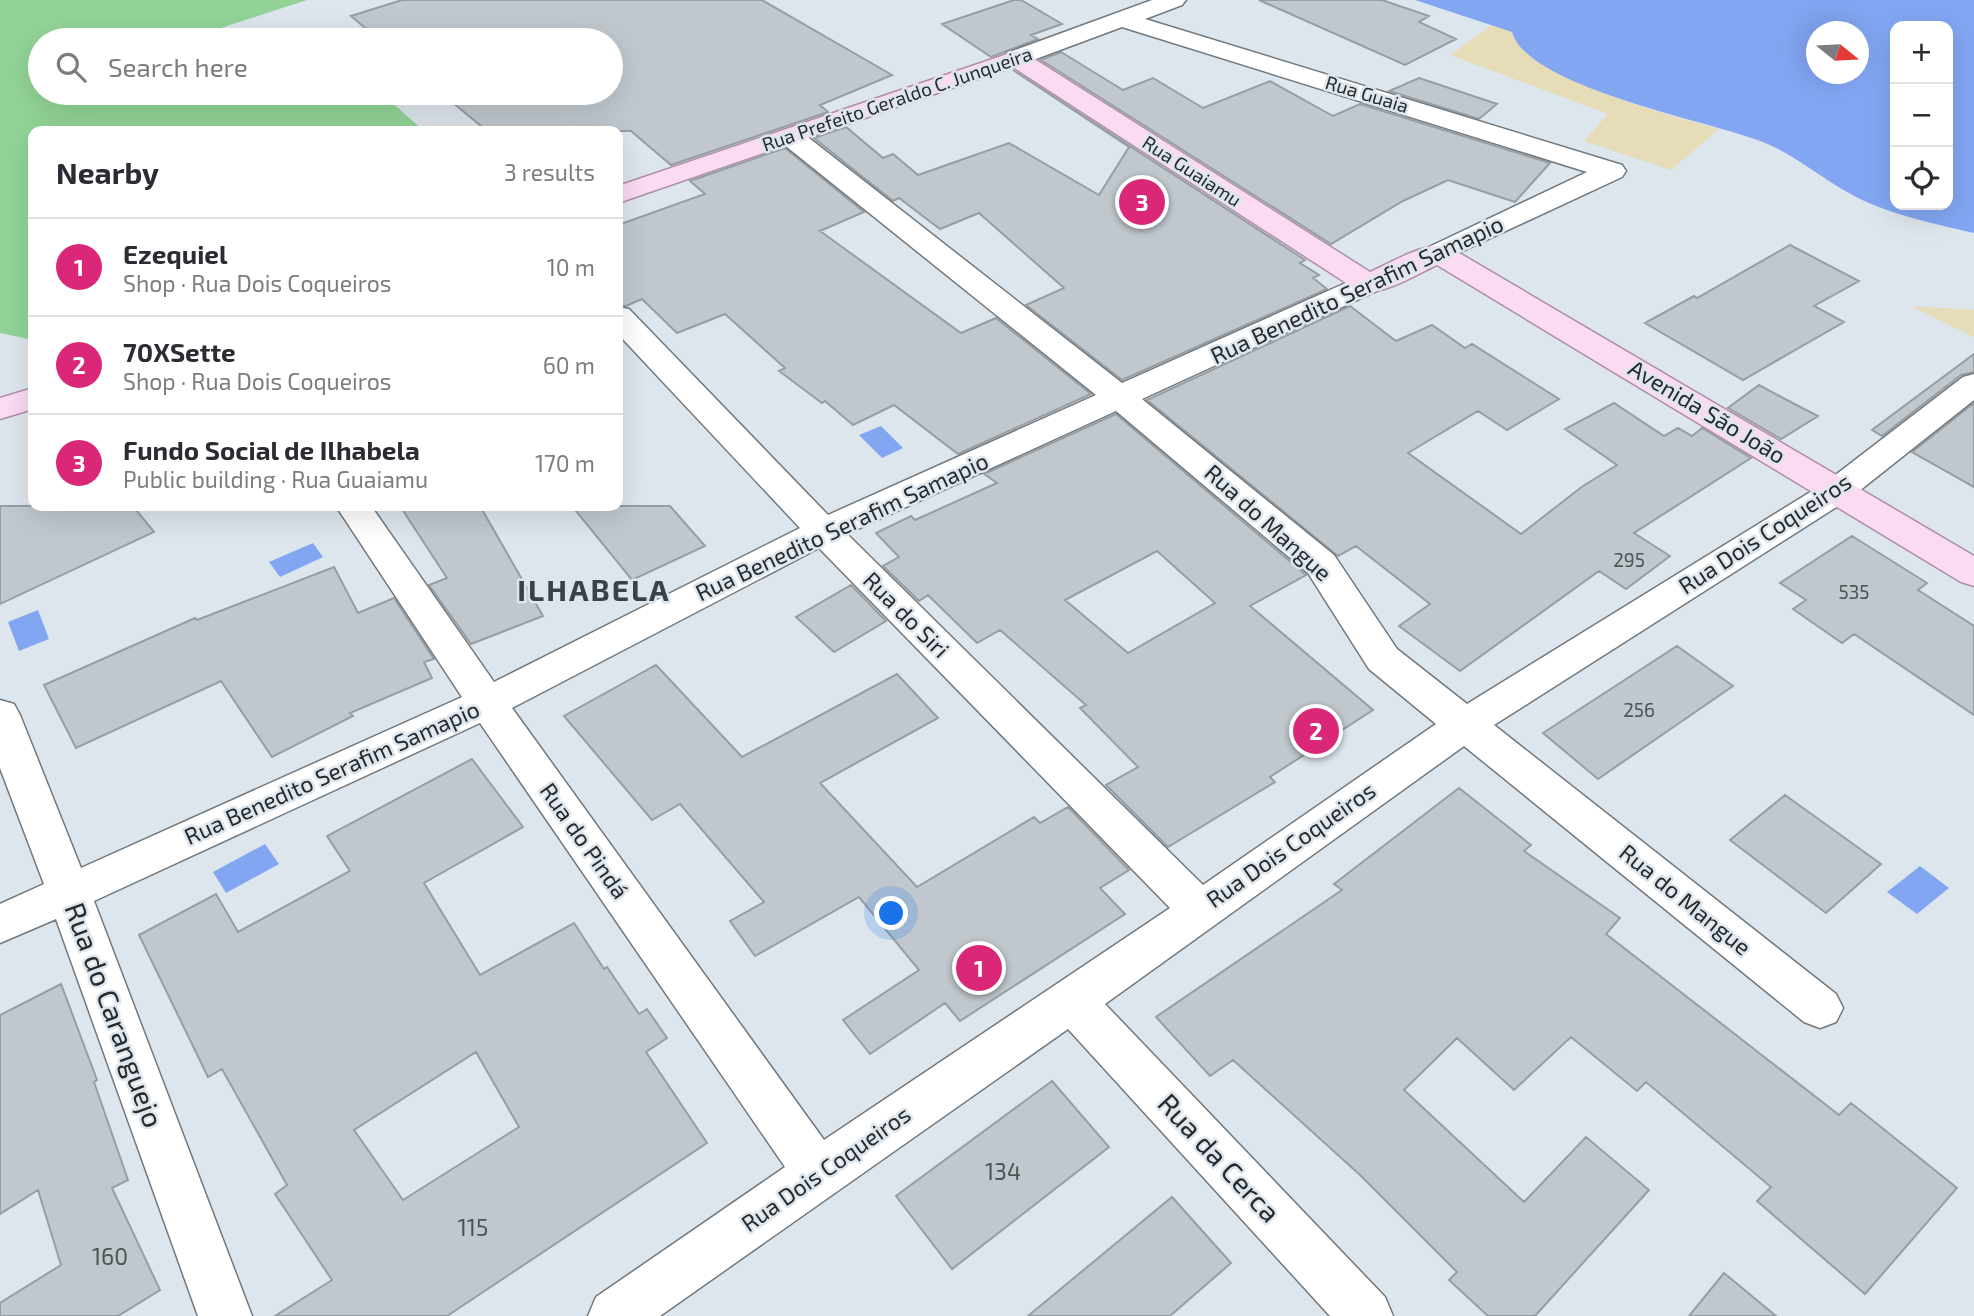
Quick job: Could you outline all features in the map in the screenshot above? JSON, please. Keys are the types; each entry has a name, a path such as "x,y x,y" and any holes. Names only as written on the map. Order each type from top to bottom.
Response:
{"main road":[{"name":"Rua Prefeito Geraldo C. Junqueira","path":"623,193 1016,58"},
{"name":"Rua Guaiamu","path":"1016,58 1368,284"},
{"name":"Rua Benedito Serafim Samapio","path":"1368,284 1439,253"},
{"name":"Avenida São João","path":"1439,253 1974,573"},
{"path":"0,409 28,399"}],"street":[{"name":"Rua Prefeito Geraldo C. Junqueira","path":"1016,58 1174,0"},
{"name":"Rua Guaia","path":"1120,19 1612,171"},
{"name":"Rua do Mangue","path":"791,137 1121,398 1321,564 1341,591 1358,627 1383,659 1820,1008"},
{"name":"Rua Benedito Serafim Samapio","path":"1439,253 1612,171"},
{"name":"Rua Benedito Serafim Samapio","path":"0,925 487,703 823,531 1368,284"},
{"name":"Rua do Siri","path":"623,321 823,531 1199,909"},
{"name":"Rua Dois Coqueiros","path":"615,1316 818,1173 1072,1001 1464,724 1837,491 1974,384"},
{"name":"Rua do Pindá","path":"356,511 487,703 818,1173"},
{"name":"Rua do Caranguejo","path":"0,715 69,892 225,1316"},
{"name":"Rua da Cerca","path":"1072,1001 1366,1316"}],"green space":[{"path":"0,0 307,0 221,28 28,28 28,105 395,105 418,126 28,126 28,339 0,333"}],"sand":[{"path":"1493,24 1512,32 1522,49 1571,79 1637,105 1719,129 1671,170 1584,141 1608,114 1450,55"},
{"path":"1911,306 1974,310 1974,337"}],"water":[{"path":"1415,0 1974,0 1974,233 1909,217 1862,200 1772,146 1622,100 1550,69 1525,52 1512,32"},
{"path":"881,426 903,448 882,458 859,435"},
{"path":"313,543 323,557 280,577 269,562"},
{"path":"38,610 49,639 19,651 8,622"},
{"path":"265,844 279,864 226,893 213,872"},
{"path":"1920,866 1949,888 1917,914 1887,892"}],"building":[{"path":"402,0 762,0 892,75 820,105 828,112 671,165 631,131 623,131 623,126 481,126 456,105 623,105 623,28 365,28 351,16"},
{"path":"1021,0 1062,24 1031,35 1038,39 991,57 942,24"},
{"path":"1259,0 1382,0 1429,16 1419,22 1456,39 1405,65"},
{"path":"1061,52 1123,90 1153,78 1203,108 1270,81 1333,116 1360,104 1550,163 1515,202 1448,180 1403,201 1331,244 1041,60"},
{"path":"1013,70 1305,260 1300,263 1319,275 1313,278 1327,289 1122,380 1026,305 1064,288 979,213 940,229 899,198 893,201 814,138 846,127 883,158 893,154 918,175 1009,143 1099,195 1129,147"},
{"path":"1419,78 1497,104 1479,119 1389,91"},
{"path":"785,148 864,212 820,231 961,333 996,318 1091,394 958,454 894,405 853,425 825,401 822,403 779,371 785,368 725,314 677,333 642,299 623,306 623,223 705,194 690,181"},
{"path":"1790,245 1859,281 1814,306 1844,322 1743,380 1645,323 1694,296 1697,298"},
{"path":"1350,306 1396,341 1432,325 1465,348 1472,344 1559,399 1507,430 1478,411 1408,453 1521,534 1583,486 1617,465 1565,429 1614,403 1664,436 1678,428 1692,436 1702,428 1751,458 1634,533 1670,556 1626,589 1599,571 1460,671 1399,626 1430,604 1356,546 1338,556 1147,400"},
{"path":"1974,354 1974,372 1961,375 1882,436 1872,430"},
{"path":"1759,385 1818,416 1781,439 1728,408"},
{"path":"1974,403 1974,487 1912,452"},
{"path":"1116,414 1306,575 1250,606 1373,710 1270,777 1275,782 1168,847 1106,785 1138,767 1080,708 1086,705 1000,630 977,643 928,595 919,601 883,566 899,557 876,533 911,516 915,520 997,483 984,474","holes":["1157,551 1215,603 1128,653 1065,600"]},
{"path":"0,506 28,506 28,511 137,511 154,532 0,604"},
{"path":"623,506 670,506 705,546 632,580 576,511 623,511"},
{"path":"403,511 483,511 543,616 471,644 429,585 447,578"},
{"path":"1852,536 1927,583 1918,590 1974,626 1974,715 1854,634 1842,643 1793,609 1806,600 1780,583"},
{"path":"334,567 358,613 394,598 434,659 424,662 432,678 350,713 353,716 272,757 221,681 76,748 44,685 195,618 197,620"},
{"path":"851,585 886,621 834,652 796,617"},
{"path":"1677,646 1733,686 1598,779 1543,733"},
{"path":"656,665 742,757 897,674 938,718 820,783 917,887 1034,817 1040,823 1068,807 1129,870 1100,888 1125,914 960,1021 945,1003 870,1054 843,1020 919,970 859,897 755,956 730,921 764,902 680,804 652,820 564,716"},
{"path":"472,759 523,827 424,883 480,975 574,923 604,969 607,967 639,1014 647,1009 667,1038 646,1052 707,1143 447,1316 275,1316 332,1280 275,1194 287,1185 222,1069 208,1077 139,935 216,894 238,932 350,871 327,836","holes":["476,1052 519,1127 403,1200 354,1130"]},
{"path":"1459,788 1531,845 1524,851 1620,918 1606,934 1839,1115 1851,1103 1957,1188 1865,1294 1757,1201 1771,1187 1646,1082 1637,1091 1571,1037 1514,1090 1457,1038 1404,1090 1524,1202 1586,1137 1649,1190 1535,1316 1488,1316 1449,1280 1457,1272 1360,1175 1233,1060 1210,1076 1156,1017 1342,890 1334,884"},
{"path":"1785,795 1881,864 1826,913 1730,840"},
{"path":"61,984 97,1080 94,1082 128,1180 112,1188 160,1290 118,1316 0,1316 0,1303 61,1265 38,1190 0,1214 0,1015"},
{"path":"1052,1081 1109,1147 952,1269 896,1196"},
{"path":"1172,1197 1231,1263 1170,1316 1028,1316"},
{"path":"1724,1273 1776,1316 1689,1316"}],"place":[{"name":"Fundo Social de Ilhabela","path":"1142,202"},
{"name":"70XSette","path":"1316,731"},
{"name":"Ezequiel","path":"979,968"}],"district":[{"name":"ILHABELA","path":"594,591"}]}
